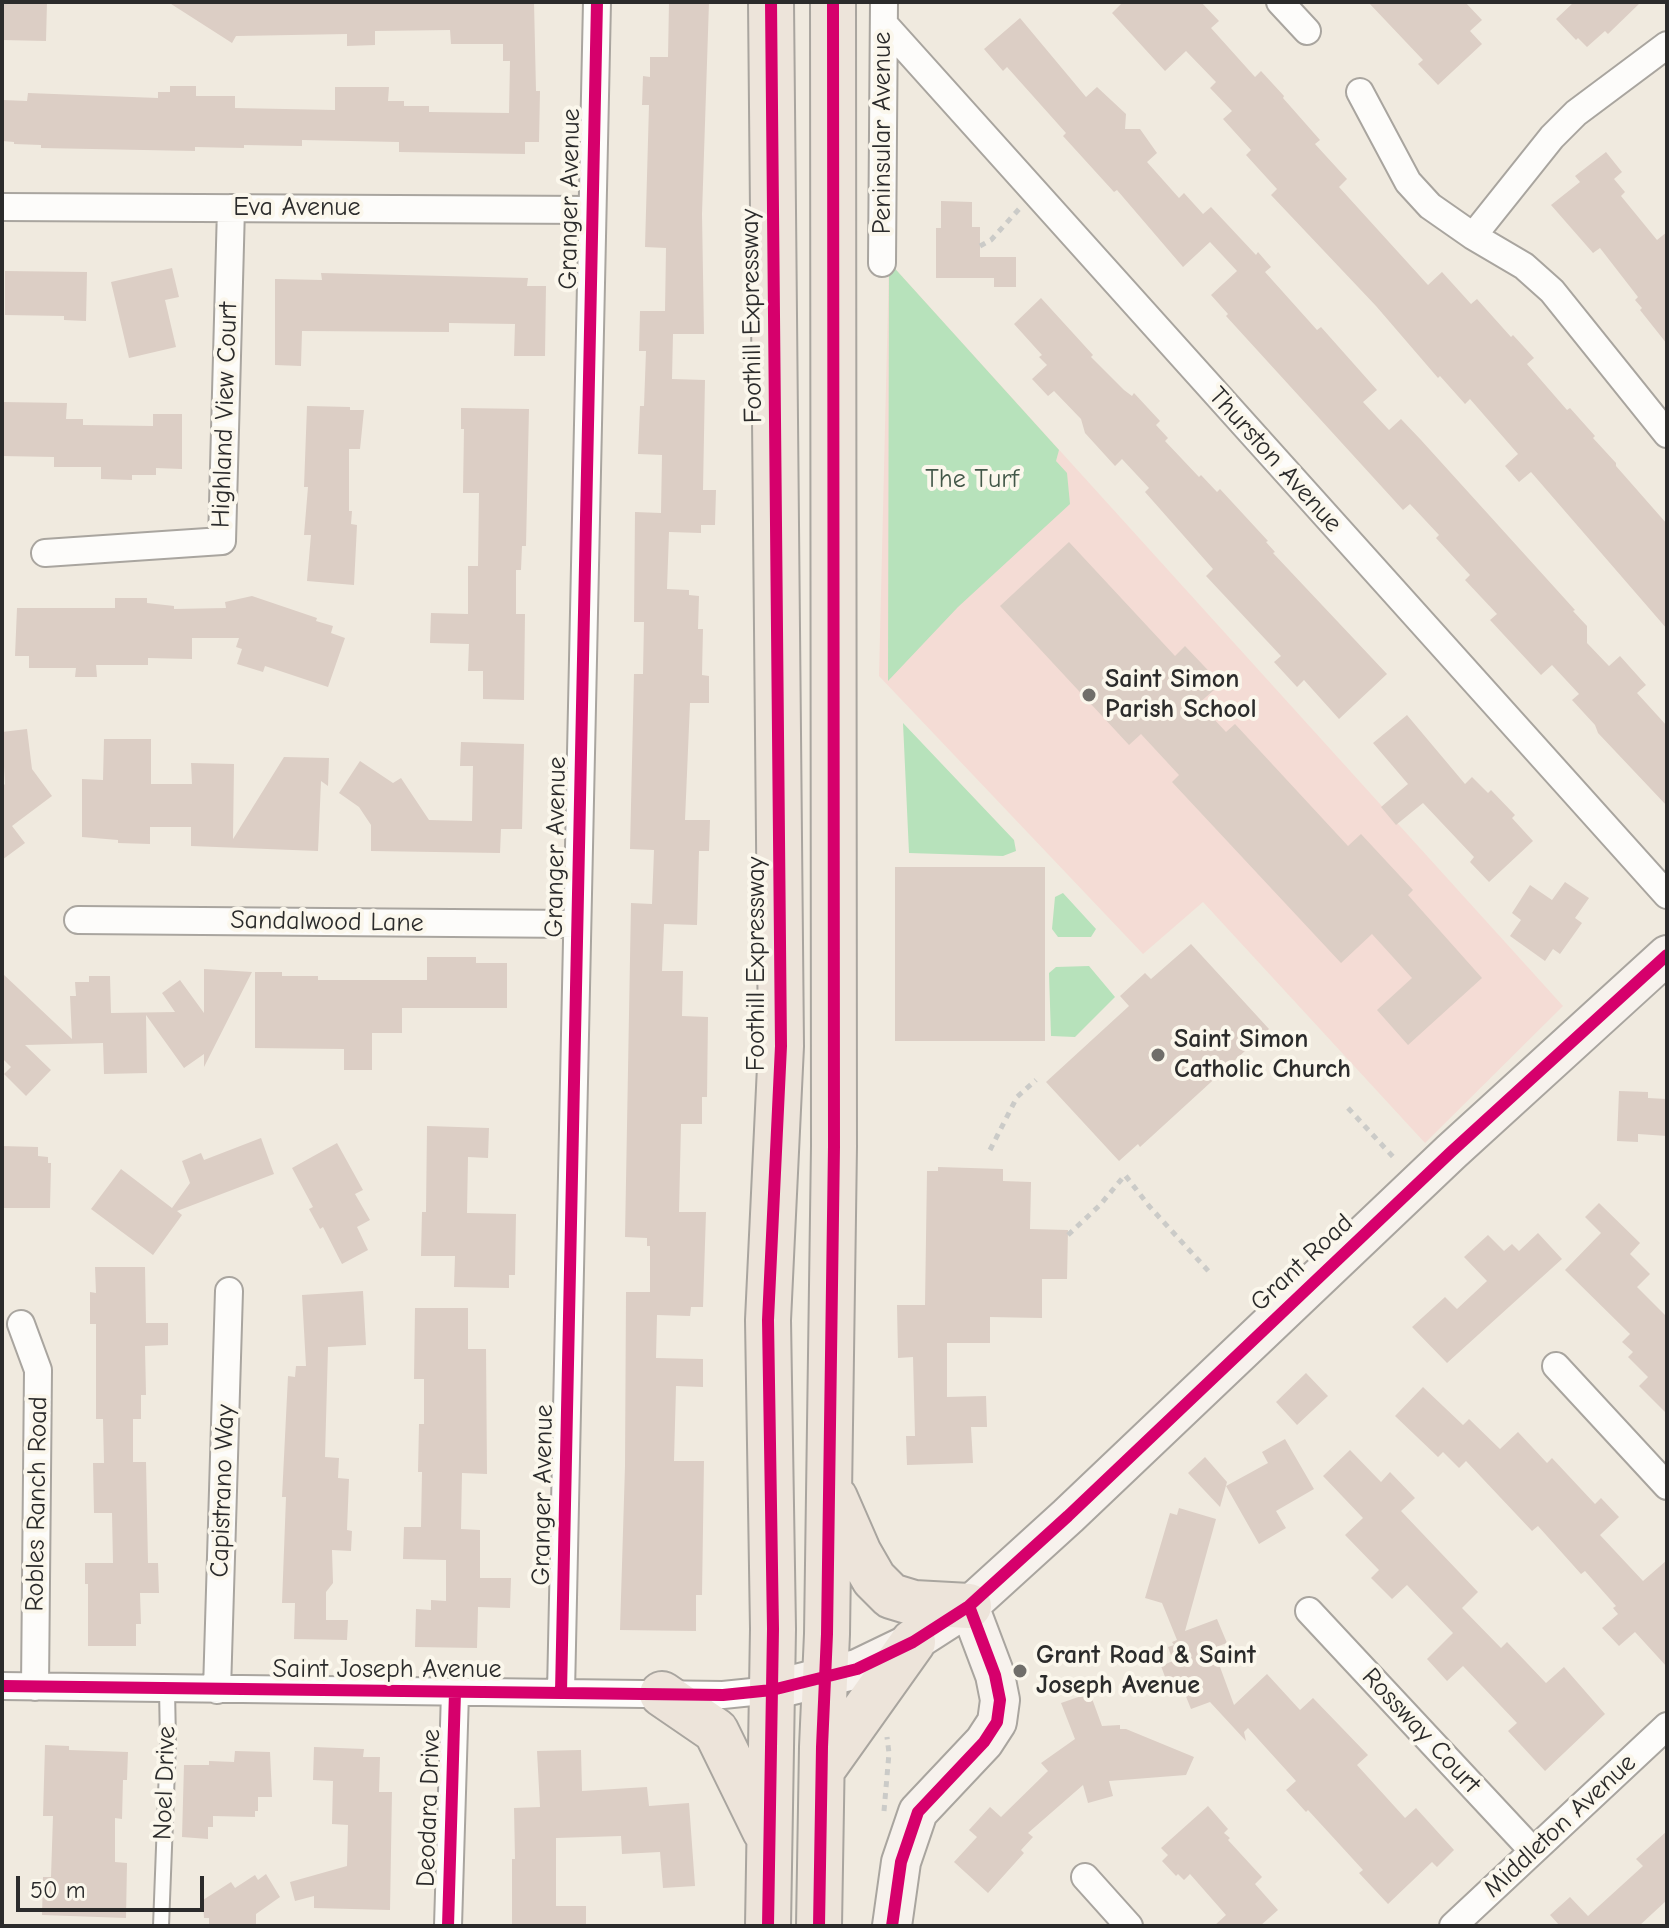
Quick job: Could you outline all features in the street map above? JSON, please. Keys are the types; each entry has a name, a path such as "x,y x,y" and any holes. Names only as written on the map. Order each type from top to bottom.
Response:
{"highway":[{"name":"Foothill Expressway","path":"768,1926 773,1629 768,1320 781,1030 771,2"},
{"path":"819,1926 834,1146 833,2"},
{"path":"828,1481 859,1553 874,1579 891,1596 914,1603 969,1606"},
{"path":"822,1770 913,1642"},
{"path":"662,1694 716,1731 769,1839"}],"main road":[{"name":"Grant Road","path":"772,1690 857,1669 913,1642 969,1606 1472,1132 1665,963"},
{"path":"892,1926 901,1862 918,1812 984,1742 997,1722 1000,1700 995,1675 969,1606"}],"street":[{"name":"Granger Avenue","path":"561,1692 597,2"},
{"path":"1280,2 1307,31"},
{"name":"Thurston Avenue","path":"884,13 1034,193 1667,895"},
{"name":"Peninsular Avenue","path":"882,263 884,13"},
{"path":"1473,236 1552,137 1576,113 1667,45"},
{"path":"1360,92 1408,182 1430,206 1524,266 1552,291 1667,434"},
{"name":"Eva Avenue","path":"2,207 592,210"},
{"name":"Highland View Court","path":"45,553 222,541 231,208"},
{"name":"Sandalwood Lane","path":"78,920 576,924"},
{"name":"Capistrano Way","path":"217,1690 229,1291"},
{"name":"Robles Ranch Road","path":"21,1324 38,1370 35,1687"},
{"path":"1556,1366 1667,1486"},
{"name":"Rossway Court","path":"1309,1611 1533,1851"},
{"name":"Saint Joseph Avenue","path":"2,1686 723,1695 772,1690"},
{"name":"Deodara Drive","path":"448,1926 455,1692"},
{"name":"Middleton Avenue","path":"1453,1926 1667,1726"},
{"path":"1085,1877 1129,1926"}],"lane":[{"name":"Noel Drive","path":"161,1926 167,1689"}],"path":[{"path":"980,246 991,240 1034,193"},
{"path":"990,1150 1017,1097 1036,1080"},
{"path":"1348,1108 1396,1160"},
{"path":"1068,1235 1100,1205 1125,1175 1212,1275"},
{"path":"884,1812 889,1753 886,1733"}],"shaded area":[{"name":"Saint Simon Parish School","path":"889,262 1563,1006 1425,1143 1203,902 1143,954 879,676"}],"green space":[{"name":"The Turf","path":"889,262 1059,450 1056,461 1067,473 1070,504 958,607 888,681"},
{"path":"903,723 1014,840 1016,851 1003,856 909,853"},
{"path":"1063,893 1096,929 1091,937 1058,937 1052,929 1055,897"},
{"path":"1089,966 1115,997 1075,1037 1051,1036 1049,973 1056,967"}],"building":[{"path":"2,2 47,2 46,41 2,40"},
{"path":"168,2 534,2 536,91 540,91 539,142 525,142 525,154 399,152 399,142 302,140 302,146 195,147 195,151 41,148 41,145 2,141 2,100 27,101 28,93 158,98 158,92 170,92 170,86 196,86 196,96 235,96 235,108 335,110 335,87 389,87 388,101 404,101 404,106 429,106 429,112 509,113 510,61 503,61 503,44 451,44 450,30 375,31 375,45 347,46 347,34 236,36 232,43"},
{"path":"669,2 709,2 702,214 704,334 673,334 672,379 705,380 703,490 716,490 715,525 701,525 701,533 669,532 667,589 689,590 689,595 699,596 698,629 703,629 702,675 709,676 709,703 690,703 685,820 710,820 709,851 699,851 697,925 664,924 662,971 683,971 682,1016 708,1017 707,1097 702,1097 702,1124 681,1124 679,1212 706,1212 703,1307 691,1307 690,1316 657,1315 656,1358 703,1359 703,1387 676,1386 674,1461 704,1461 702,1595 696,1595 696,1631 620,1630 626,1292 650,1292 650,1246 647,1246 647,1238 625,1237 631,903 652,904 654,850 630,849 634,674 643,674 644,622 634,622 635,512 661,513 662,455 638,454 646,351 639,351 640,311 665,311 666,248 645,247 649,105 642,105 643,76 650,77 650,57 668,57"},
{"path":"1123,2 1201,2 1219,21 1211,28 1255,77 1261,71 1284,96 1320,140 1315,144 1347,179 1339,187 1428,285 1442,272 1471,304 1477,299 1534,358 1527,364 1567,410 1570,408 1595,436 1593,438 1667,524 1667,629 1531,472 1519,482 1505,466 1518,454 1470,399 1465,404 1440,376 1438,378 1376,306 1271,195 1277,189 1246,155 1251,150 1223,119 1232,111 1210,88 1216,82 1186,51 1165,71 1112,13"},
{"path":"1368,2 1465,2 1482,20 1470,31 1482,44 1438,85 1418,64 1423,60"},
{"path":"1574,2 1641,2 1608,34 1605,31 1587,47 1556,19"},
{"path":"1020,18 1086,97 1097,87 1126,114 1125,129 1140,129 1157,153 1147,162 1179,198 1184,193 1203,214 1211,207 1256,255 1258,252 1271,267 1265,272 1317,330 1321,327 1377,390 1363,402 1389,430 1401,419 1421,440 1575,610 1587,626 1587,643 1609,666 1620,656 1646,685 1637,693 1667,726 1667,806 1598,733 1595,725 1572,700 1579,694 1552,665 1541,675 1490,620 1497,614 1465,580 1470,575 1436,538 1439,535 1410,504 1403,510 1226,316 1228,314 1211,295 1237,271 1210,242 1183,267 1117,190 1114,192 1063,136 1066,133 1007,67 1003,71 984,49"},
{"path":"1606,152 1622,172 1614,179 1625,192 1621,196 1657,240 1667,232 1667,344 1640,310 1642,308 1635,300 1638,297 1600,248 1593,253 1551,205 1580,182 1575,176"},
{"path":"941,201 972,202 972,227 980,227 980,257 1016,257 1016,287 994,287 994,278 936,278 936,228 941,228"},
{"path":"172,268 179,297 165,300 176,347 129,358 111,282"},
{"path":"5,271 87,272 86,321 64,320 64,316 5,315"},
{"path":"321,273 528,278 527,286 546,286 545,356 514,356 515,324 449,323 449,332 302,331 301,366 275,365 275,279 322,280"},
{"path":"1041,298 1093,355 1091,357 1124,390 1132,396 1134,393 1160,421 1156,425 1168,438 1165,441 1199,477 1201,475 1217,492 1220,489 1268,541 1273,553 1387,674 1339,719 1304,680 1297,687 1274,662 1281,656 1206,576 1213,569 1145,492 1149,488 1122,459 1115,466 1085,433 1081,419 1054,391 1048,396 1032,379 1047,365 1014,324"},
{"path":"2,402 67,403 66,419 83,419 83,425 153,426 153,414 182,414 182,469 156,468 156,475 132,475 132,480 101,479 101,467 54,467 54,457 2,456"},
{"path":"307,406 364,410 360,449 349,449 349,511 352,511 351,524 357,525 354,585 307,581 311,535 304,535 308,487 304,487"},
{"path":"461,408 529,409 526,546 522,546 521,570 516,570 516,614 525,614 524,700 483,699 483,671 468,671 469,644 430,643 431,613 468,614 468,566 478,566 479,493 463,493 464,429 461,429"},
{"path":"1069,542 1175,656 1185,646 1221,684 1199,703 1226,732 1235,724 1348,846 1361,834 1413,890 1408,895 1482,978 1408,1045 1377,1010 1412,978 1372,934 1341,963 1172,782 1179,775 1141,734 1129,745 1000,606"},
{"path":"252,596 317,618 316,621 333,626 331,633 345,638 328,687 265,666 263,672 237,664 242,649 236,647 239,638 192,638 192,659 148,658 148,665 96,665 97,677 75,677 76,668 29,668 29,656 15,656 17,608 115,608 115,598 147,598 147,603 174,606 174,609 226,608 225,602"},
{"path":"1407,715 1465,784 1472,777 1488,793 1491,790 1515,815 1512,818 1533,841 1489,882 1470,862 1474,857 1423,803 1396,825 1381,807 1408,784 1373,743"},
{"path":"27,729 32,769 52,796 12,826 25,843 2,860 2,787 5,784 2,732"},
{"path":"104,739 151,739 151,784 192,784 191,763 234,764 233,839 284,757 329,758 328,786 321,781 318,851 191,846 191,827 150,827 150,844 82,837 82,779 103,780"},
{"path":"461,742 524,744 522,829 501,829 500,853 371,851 371,825 359,807 339,793 360,761 393,783 401,778 429,820 472,821 473,766 460,766"},
{"path":"895,867 1045,867 1045,1041 895,1041"},
{"path":"1565,882 1589,898 1575,918 1582,923 1560,954 1553,949 1545,961 1510,936 1521,920 1512,913 1530,885 1552,900"},
{"name":"Saint Simon Catholic Church","path":"1191,944 1269,1029 1140,1147 1138,1144 1119,1161 1046,1082 1129,1006 1120,996 1145,973 1151,979"},
{"path":"427,957 476,957 476,963 507,963 507,1008 402,1008 402,1033 372,1033 372,1070 344,1070 344,1049 255,1048 255,972 318,976 318,980 427,980"},
{"path":"204,969 252,972 204,1067 204,1054 184,1068 146,1015 147,1073 104,1074 103,1043 25,1045 51,1070 26,1096 4,1074 11,1067 2,1058 2,973 72,1039 70,996 76,996 75,982 89,982 89,976 110,976 111,1013 175,1012 162,993 180,980 204,1013"},
{"path":"1619,1091 1648,1092 1648,1098 1667,1099 1667,1136 1638,1134 1638,1142 1617,1141"},
{"path":"427,1126 489,1128 488,1158 468,1157 467,1213 516,1214 515,1275 509,1275 509,1288 454,1287 455,1256 421,1256 422,1212 426,1212"},
{"path":"261,1138 274,1174 177,1211 182,1215 153,1255 91,1209 121,1169 172,1208 190,1183 182,1161 201,1153 204,1160"},
{"path":"337,1143 363,1190 355,1194 370,1220 357,1227 368,1250 342,1264 323,1227 320,1229 309,1209 313,1207 292,1168"},
{"path":"2,1146 38,1147 38,1156 48,1157 48,1163 51,1163 50,1208 2,1208"},
{"path":"938,1167 1003,1169 1003,1181 1031,1182 1030,1229 1068,1230 1067,1279 1042,1279 1042,1318 990,1317 990,1343 947,1343 947,1397 986,1396 987,1427 971,1427 973,1463 907,1465 906,1436 915,1436 913,1357 898,1358 897,1305 925,1305 927,1171 938,1171"},
{"path":"1599,1203 1640,1243 1630,1254 1650,1274 1637,1287 1667,1317 1667,1414 1639,1386 1648,1377 1628,1357 1633,1352 1622,1342 1630,1334 1565,1270 1601,1233 1585,1217"},
{"path":"1538,1233 1562,1259 1447,1363 1412,1327 1445,1297 1457,1309 1487,1281 1464,1257 1488,1235 1504,1251 1512,1244 1519,1251"},
{"path":"95,1267 145,1267 146,1323 168,1323 168,1345 145,1346 146,1395 141,1395 141,1419 133,1419 133,1462 146,1462 148,1563 158,1563 159,1593 140,1593 141,1624 136,1624 136,1646 88,1646 85,1563 113,1563 112,1513 94,1513 93,1463 104,1463 103,1419 96,1419 96,1324 90,1324 90,1292 96,1293"},
{"path":"363,1291 366,1345 328,1347 325,1457 339,1458 338,1478 349,1479 347,1530 352,1531 351,1551 332,1550 333,1583 326,1592 326,1620 348,1620 347,1640 294,1639 295,1603 282,1603 286,1497 282,1497 288,1376 295,1377 296,1366 306,1366 302,1295"},
{"path":"415,1308 468,1308 468,1349 486,1349 487,1474 462,1473 461,1529 480,1530 480,1578 511,1578 510,1608 478,1607 477,1648 415,1647 416,1609 431,1610 431,1600 446,1601 446,1560 403,1559 404,1527 421,1527 422,1472 418,1472 419,1424 424,1424 424,1379 414,1379"},
{"path":"1306,1373 1328,1396 1297,1425 1276,1402"},
{"path":"1423,1387 1463,1425 1469,1419 1500,1449 1518,1432 1547,1463 1552,1458 1595,1504 1601,1498 1619,1517 1600,1535 1643,1581 1667,1560 1667,1667 1635,1632 1619,1646 1602,1628 1618,1614 1613,1608 1616,1606 1585,1571 1581,1574 1538,1526 1532,1531 1466,1461 1459,1468 1443,1452 1438,1457 1395,1416"},
{"path":"1285,1439 1314,1489 1276,1511 1286,1528 1259,1544 1226,1486 1268,1463 1262,1452"},
{"path":"1350,1450 1381,1482 1390,1472 1415,1498 1401,1511 1478,1592 1462,1608 1501,1648 1507,1642 1546,1683 1564,1667 1605,1714 1545,1771 1508,1731 1517,1723 1463,1666 1447,1681 1427,1659 1453,1633 1407,1585 1392,1599 1371,1578 1379,1570 1345,1535 1363,1518 1323,1476"},
{"path":"1205,1457 1227,1482 1220,1507 1188,1473"},
{"path":"1179,1508 1216,1519 1185,1631 1217,1619 1227,1643 1213,1648 1234,1705 1267,1674 1300,1710 1313,1698 1368,1755 1357,1765 1405,1818 1416,1808 1454,1850 1437,1867 1432,1862 1388,1904 1359,1873 1363,1870 1286,1790 1296,1781 1248,1728 1244,1732 1246,1741 1210,1702 1191,1709 1183,1689 1171,1693 1161,1666 1173,1661 1168,1647 1177,1640 1162,1603 1145,1598 1170,1513 1177,1515"},
{"path":"1090,1693 1102,1726 1120,1725 1120,1729 1194,1757 1186,1775 1109,1781 1113,1796 1088,1803 1083,1785 1028,1833 1033,1837 1021,1850 1024,1853 988,1893 954,1862 977,1837 969,1830 990,1807 1001,1817 1048,1771 1041,1763 1075,1739 1061,1703"},
{"path":"45,1745 69,1746 69,1750 128,1752 127,1780 123,1780 122,1819 115,1818 115,1862 127,1863 126,1918 42,1915 43,1877 51,1877 53,1816 43,1816"},
{"path":"314,1747 364,1749 363,1757 380,1757 379,1792 392,1792 390,1910 314,1908 314,1896 295,1901 290,1882 347,1866 348,1825 332,1824 333,1781 313,1780"},
{"path":"581,1750 582,1791 647,1787 649,1806 689,1803 695,1886 663,1888 660,1852 622,1854 621,1836 556,1838 556,1906 586,1906 586,1926 512,1926 514,1808 540,1807 537,1751"},
{"path":"235,1751 270,1752 272,1797 258,1797 255,1817 213,1816 213,1827 208,1827 208,1839 182,1837 184,1765 209,1765 209,1761 234,1762"},
{"path":"1208,1806 1228,1829 1224,1833 1230,1838 1228,1840 1262,1877 1255,1884 1278,1910 1260,1926 1214,1926 1226,1915 1190,1874 1184,1880 1162,1861 1168,1855 1161,1848"},
{"path":"1667,1831 1667,1900 1639,1926 1560,1926 1550,1915 1570,1897 1588,1916 1643,1866 1636,1859"},
{"path":"266,1874 280,1897 256,1914 256,1926 209,1926 209,1918 204,1918 203,1900 231,1882 235,1888 255,1875 258,1880"}],"cycle path":[{"path":"561,1692 597,2"},
{"path":"768,1926 773,1629 768,1320 781,1046 771,2"},
{"path":"819,1926 834,1146 833,2"},
{"path":"2,1686 723,1695 772,1690 857,1669 913,1642 969,1606 1451,1152 1667,955"},
{"path":"892,1926 901,1862 918,1812 984,1742 997,1722 1000,1700 995,1675 969,1606"},
{"path":"448,1926 455,1692"}],"place":[{"name":"Saint Simon Parish School","path":"1089,695"},
{"name":"Saint Simon Catholic Church","path":"1158,1055"},
{"name":"Grant Road & Saint Joseph Avenue","path":"1020,1671"}]}
